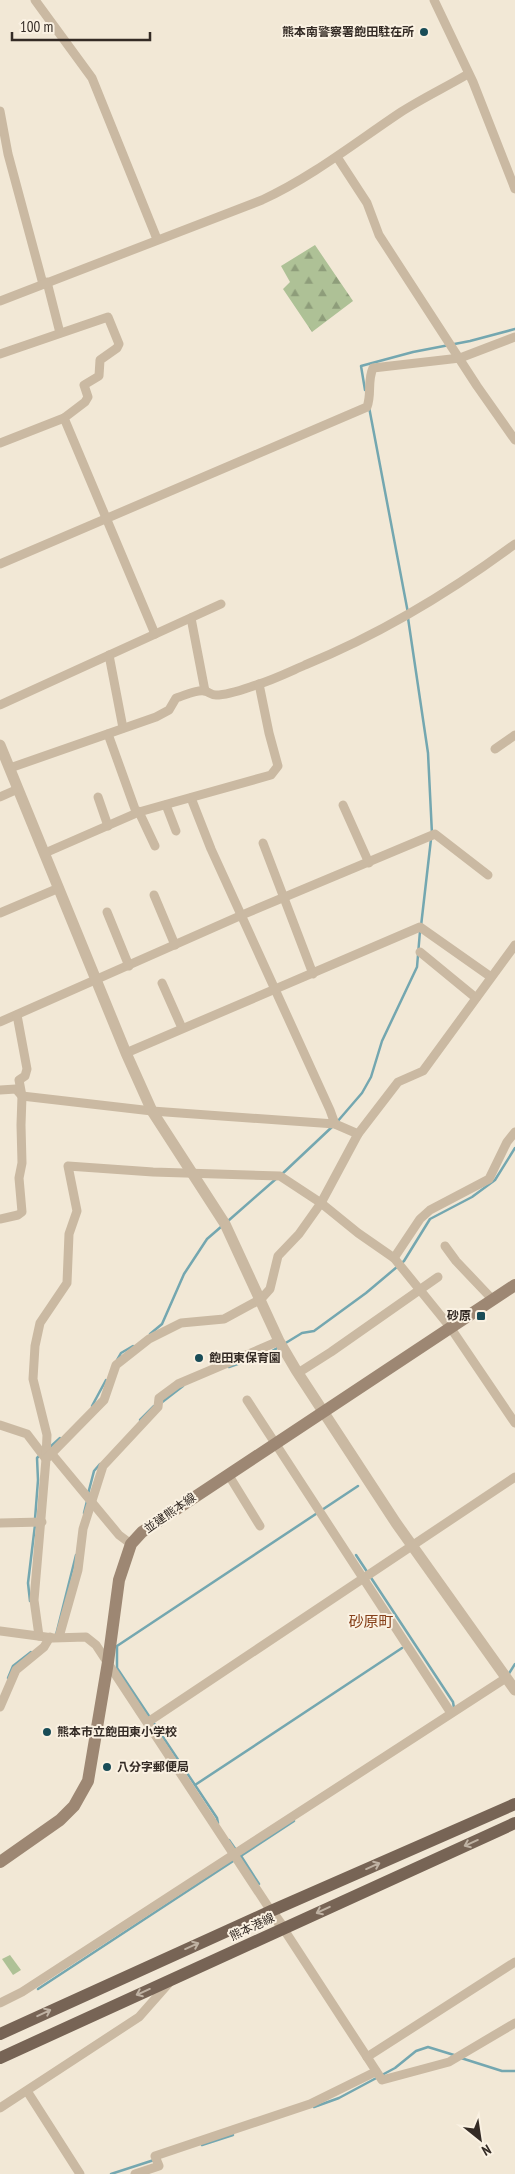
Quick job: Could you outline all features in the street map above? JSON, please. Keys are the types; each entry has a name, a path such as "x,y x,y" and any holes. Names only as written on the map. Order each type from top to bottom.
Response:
{"main road":[{"name":"並建熊本線","path":"0,1862 60,1820 74,1806 82,1794 90,1773 119,1580 132,1544 142,1532 275,1442 515,1285"},
{"name":"熊本港線","path":"0,2034 271,1911 515,1804"},
{"name":"熊本港線","path":"0,2058 515,1823"}],"street":[{"path":"35,0 92,78 158,239"},
{"path":"434,0 473,82 515,189"},
{"path":"0,301 284,190 402,112 468,74"},
{"path":"0,111 8,154 60,332"},
{"path":"337,156 367,203 379,235 477,386 515,440"},
{"path":"0,354 105,316 108,317 120,344 100,360 99,376 84,385 88,396 85,402 64,418 0,443"},
{"path":"0,564 366,407 370,400 369,378 373,368 460,358 515,337"},
{"path":"64,418 75,439 106,519 155,634"},
{"path":"10,768 164,713 169,710 176,698 205,691 214,695 259,684 335,653 390,627 474,575 515,544"},
{"path":"0,706 221,604"},
{"path":"191,618 205,691"},
{"path":"109,655 122,728"},
{"path":"45,852 139,812 271,775 277,770 278,766 259,684"},
{"path":"108,734 135,809 139,812 155,846"},
{"path":"495,749 515,735"},
{"path":"0,745 96,981 152,1111 232,1237 279,1341 298,1373 413,1546 515,1690"},
{"path":"0,797 18,789"},
{"path":"98,797 108,826"},
{"path":"191,798 211,849 335,1124"},
{"path":"166,805 176,831"},
{"path":"343,805 368,863"},
{"path":"0,1022 242,915 435,834 488,875"},
{"path":"263,843 313,974"},
{"path":"0,913 59,888"},
{"path":"154,896 175,945"},
{"path":"107,912 129,966"},
{"path":"126,1053 420,927 491,977"},
{"path":"49,1456 104,1400 116,1365 149,1340 181,1323 224,1319 261,1299 270,1289 278,1256 299,1234 321,1203 358,1134 398,1082 423,1072 515,946"},
{"path":"420,952 476,998"},
{"path":"162,983 182,1028"},
{"path":"0,1219 18,1215 22,1212 19,1178 22,1163 22,1096 19,1080 25,1076 27,1069 17,1015"},
{"path":"0,1090 16,1089 22,1096 152,1111 335,1124 358,1134"},
{"path":"394,1258 420,1220 430,1210 489,1179 507,1142 515,1132"},
{"path":"39,1636 34,1600 49,1456 47,1434 32,1379 34,1346 40,1323 67,1283 69,1234 77,1211 68,1166 280,1176 321,1203 358,1234 394,1258 450,1327 515,1423"},
{"path":"445,1246 456,1262 492,1300"},
{"path":"298,1373 438,1277"},
{"path":"0,1706 16,1670 54,1637 78,1570 83,1529 103,1466 158,1408 159,1398 178,1384 279,1341"},
{"path":"247,1400 451,1714"},
{"path":"0,1425 27,1434 91,1501 119,1535 132,1544"},
{"path":"228,1474 260,1526"},
{"path":"148,1722 515,1477"},
{"path":"0,1523 42,1522"},
{"path":"0,1631 39,1636 86,1637 96,1645 382,2080 449,2062 515,2023"},
{"path":"0,2003 22,1992 506,1678"},
{"path":"368,2057 515,1962"},
{"path":"0,2108 139,2017 173,1978"},
{"path":"134,2174 159,2166 155,2156 310,2104 376,2072"},
{"path":"27,2091 80,2174"}],"green space":[{"path":"315,245 353,301 312,332 283,289 290,282 281,266"},
{"path":"10,1955 21,1970 13,1975 2,1959"}],"waterway":[{"path":"365,390 361,366 515,329"},
{"path":"369,407 408,613"},
{"path":"408,618 428,753 432,834"},
{"path":"421,926 431,839"},
{"path":"337,1122 362,1093 371,1077 382,1041 417,967 420,931"},
{"path":"281,1175 333,1126"},
{"path":"284,1344 302,1333 314,1331 366,1293 404,1261 430,1219 472,1197 495,1180 515,1148"},
{"path":"228,1221 277,1178"},
{"path":"150,1334 162,1324 184,1274 207,1239 222,1226"},
{"path":"117,1360 121,1353 133,1346"},
{"path":"229,1367 267,1354 279,1347"},
{"path":"92,1406 106,1380"},
{"path":"161,1403 183,1386"},
{"path":"140,1420 154,1406"},
{"path":"49,1448 60,1438"},
{"path":"35,1519 38,1480 37,1458 41,1454"},
{"path":"88,1494 94,1471 100,1464"},
{"path":"218,1823 217,1818 117,1668 117,1646 358,1486"},
{"path":"84,1513 87,1501"},
{"path":"30,1601 28,1583 35,1525"},
{"path":"56,1635 76,1555"},
{"path":"356,1555 453,1702 454,1708"},
{"path":"195,1785 402,1648"},
{"path":"8,1678 13,1666 31,1652"},
{"path":"508,1675 515,1664"},
{"path":"38,1989 294,1821"},
{"path":"229,1840 236,1850"},
{"path":"241,1856 259,1884"},
{"path":"314,2107 339,2098 395,2068 416,2051 428,2047 454,2055"},
{"path":"461,2058 502,2071 515,2071"},
{"path":"202,2145 233,2135"},
{"path":"111,2174 154,2160"}],"place":[{"name":"熊本南警察署飽田駐在所","path":"424,32"},
{"name":"砂原","path":"481,1316"},
{"name":"飽田東保育園","path":"199,1358"},
{"name":"熊本市立飽田東小学校","path":"47,1732"},
{"name":"八分字郵便局","path":"107,1767"}],"district":[{"name":"砂原町","path":"371,1622"}]}
